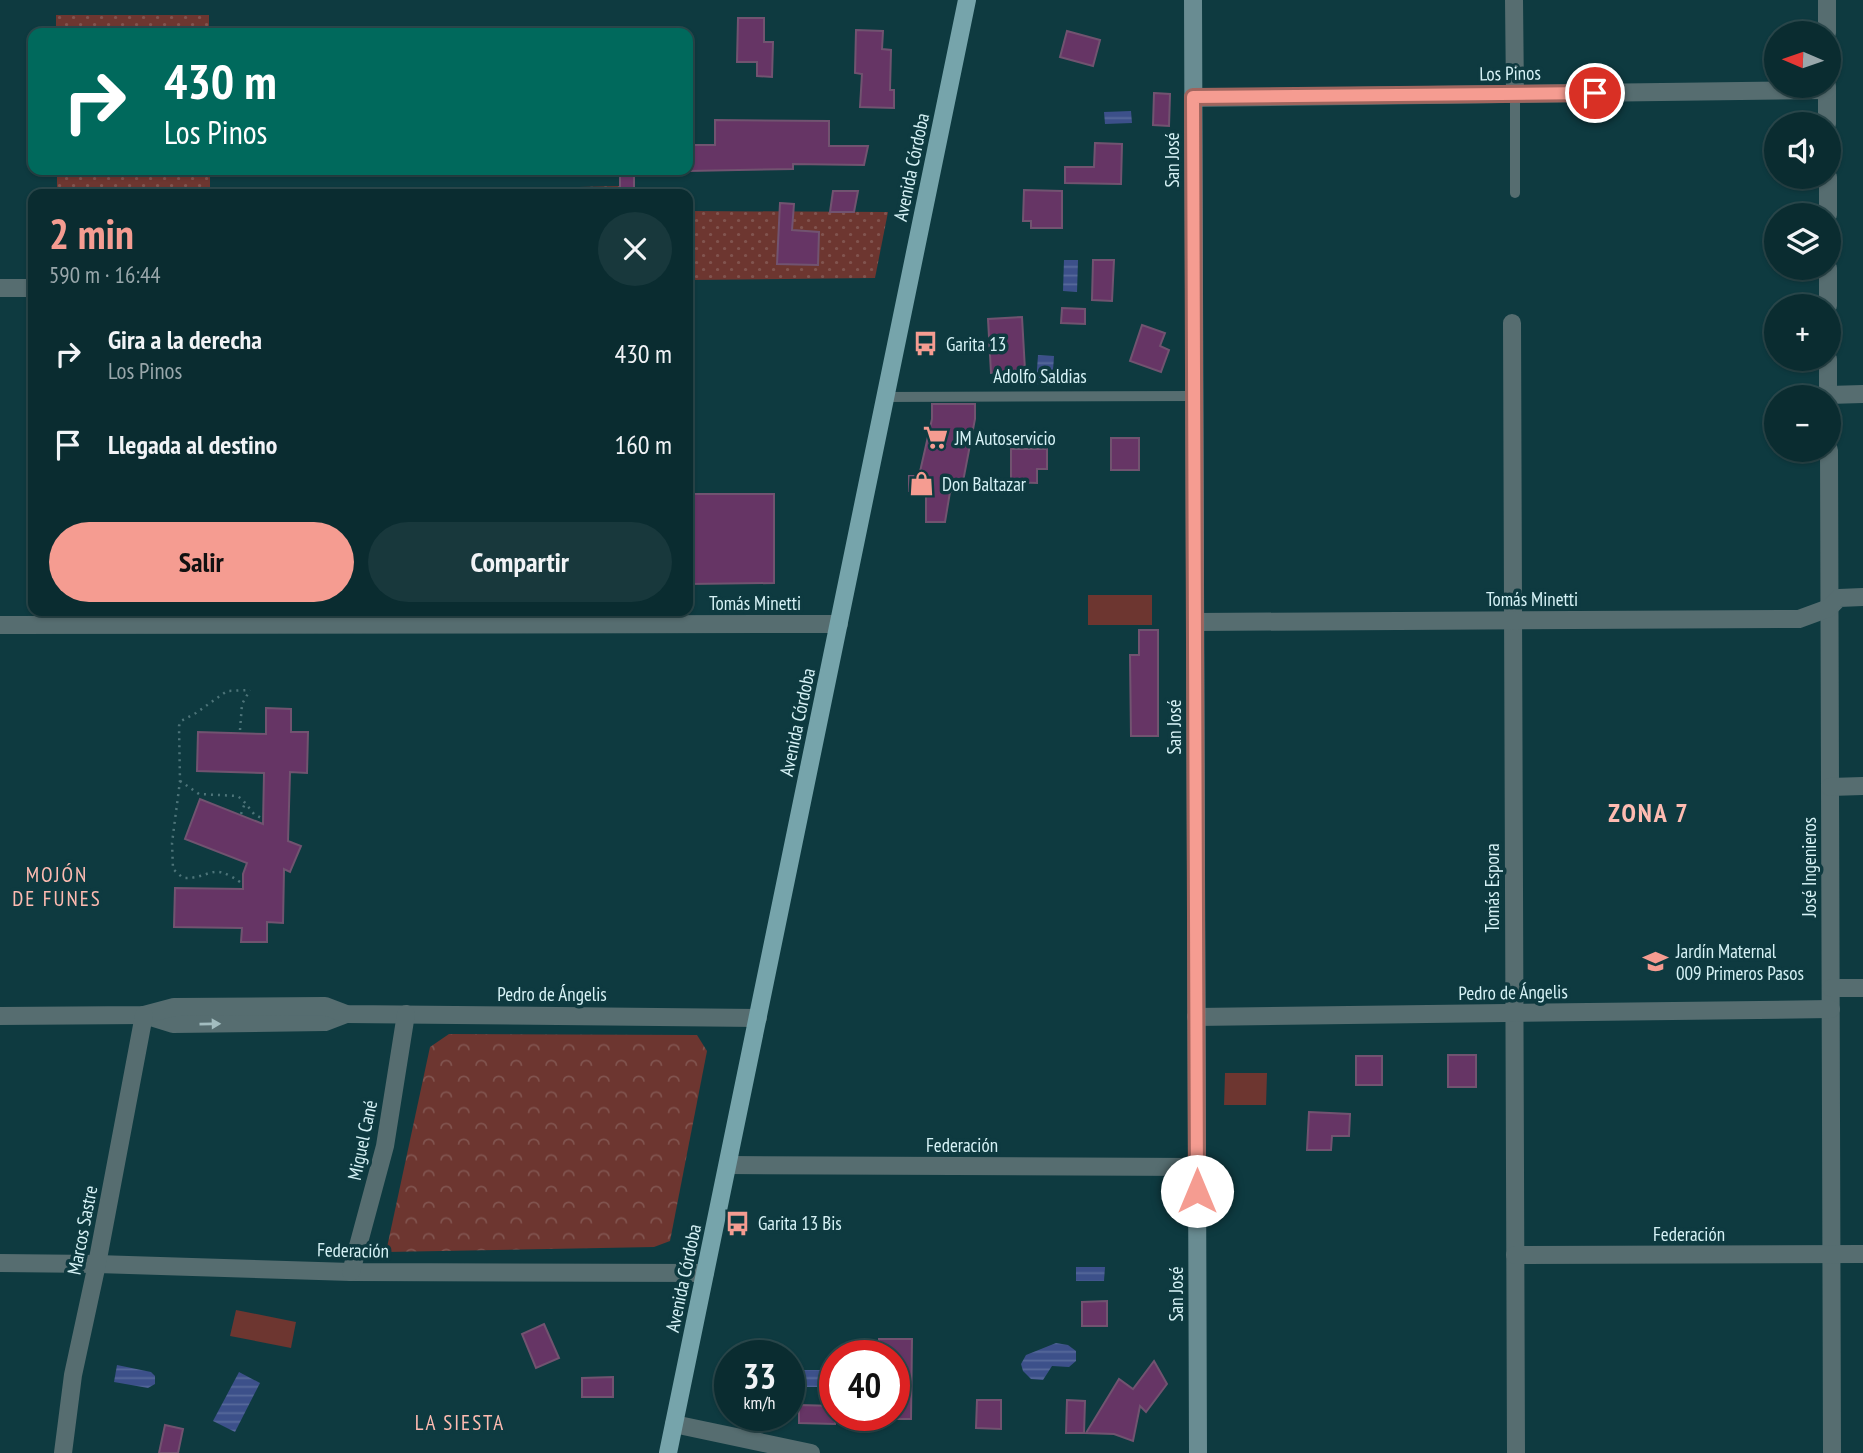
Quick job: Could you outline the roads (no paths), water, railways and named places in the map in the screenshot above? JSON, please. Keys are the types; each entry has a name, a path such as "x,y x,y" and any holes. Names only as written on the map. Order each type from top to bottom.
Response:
{"main road":[{"name":"Avenida Córdoba","path":"668,1453 967,0"}],"street":[{"name":"San José","path":"1193,0 1198,1453"},
{"path":"1514,0 1515,94"},
{"path":"1827,0 1827,21"},
{"name":"Los Pinos","path":"1193,97 1764,89"},
{"path":"0,288 28,288"},
{"name":"Tomás Espora","path":"1512,323 1516,1453"},
{"path":"1841,395 1863,394"},
{"name":"José Ingenieros","path":"1829,462 1832,1453"},
{"name":"Tomás Minetti","path":"1195,622 1800,619 1829,608 1839,597 1863,597"},
{"name":"Tomás Minetti","path":"0,625 370,617 839,624"},
{"path":"1830,786 1863,786"},
{"path":"1831,988 1863,988"},
{"name":"Pedro de Ángelis","path":"1196,1017 1830,1009"},
{"name":"Pedro de Ángelis","path":"0,1016 144,1015 173,1024 325,1022 346,1014 758,1018"},
{"name":"Miguel Cané","path":"351,1272 385,1146 406,1014"},
{"name":"Marcos Sastre","path":"63,1453 72,1375 97,1264 144,1015"},
{"name":"Federación","path":"728,1165 1196,1167"},
{"name":"Federación","path":"1515,1255 1863,1254"},
{"name":"Federación","path":"0,1263 351,1272 705,1273"},
{"path":"674,1424 811,1453"}],"lane":[{"path":"1515,94 1516,193"},
{"name":"Adolfo Saldias","path":"885,397 1194,396"}],"water":[{"path":"1131,111 1132,123 1105,124 1104,112"},
{"path":"1064,260 1078,260 1077,292 1063,291"},
{"path":"1038,355 1054,356 1052,386 1036,384"},
{"path":"1076,1267 1105,1267 1104,1281 1076,1281"},
{"path":"1056,1343 1068,1345 1076,1351 1076,1361 1069,1367 1052,1366 1043,1380 1031,1379 1023,1371 1021,1364 1026,1355"},
{"path":"117,1365 151,1372 155,1376 155,1384 148,1388 114,1382"},
{"path":"805,1370 819,1370 819,1387 805,1387"},
{"path":"239,1372 260,1383 235,1432 213,1421"}],"place":[{"name":"Garita 13","path":"926,344"},
{"name":"JM Autoservicio","path":"935,438"},
{"name":"Don Baltazar","path":"922,484"},
{"name":"Jardín Maternal 009 Primeros Pasos","path":"1656,962"},
{"name":"Garita 13 Bis","path":"738,1223"}],"district":[{"name":"ZONA 7","path":"1649,812"},
{"name":"MOJÓN DE FUNES","path":"57,886"},
{"name":"LA SIESTA","path":"460,1422"}]}
